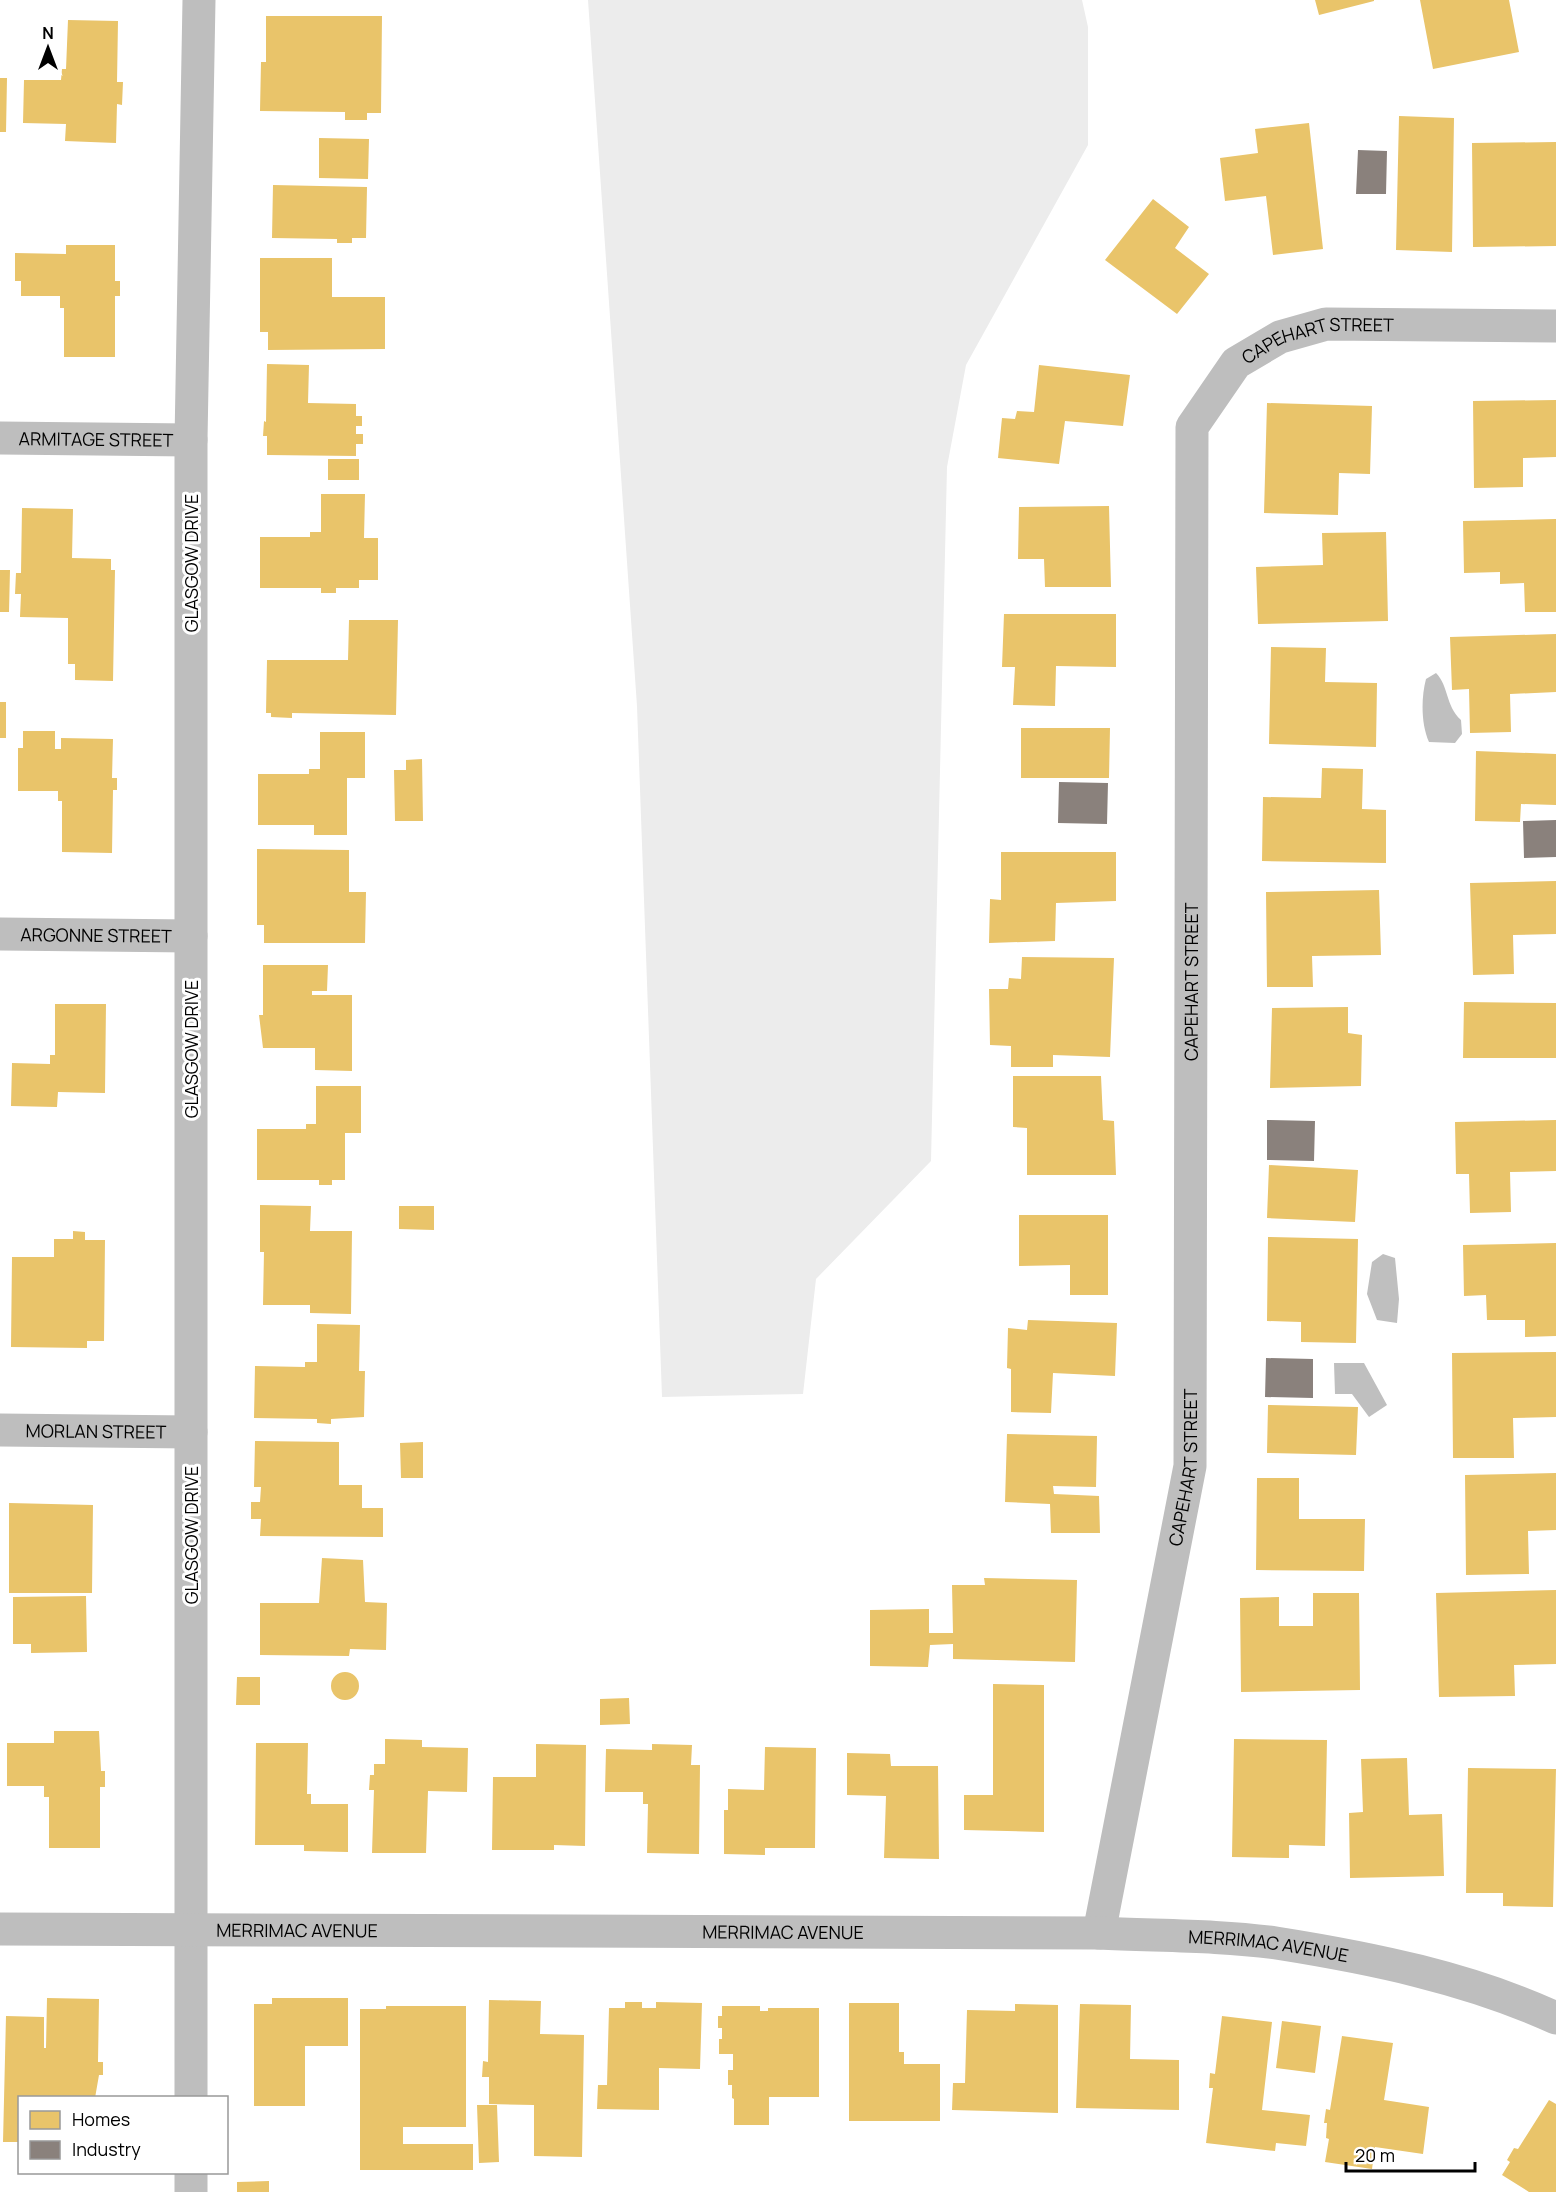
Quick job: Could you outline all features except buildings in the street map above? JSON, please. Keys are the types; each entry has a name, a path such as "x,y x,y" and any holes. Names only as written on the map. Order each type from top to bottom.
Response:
{"street":[{"name":"GLASGOW DRIVE","path":"191,2096 191,440 200,0"},
{"name":"CAPEHART STREET","path":"1099,1933 1190,1466 1192,427 1236,363 1280,337 1326,324 1556,326"},
{"name":"ARMITAGE STREET","path":"0,438 191,440"},
{"name":"ARGONNE STREET","path":"0,934 191,936"},
{"name":"MORLAN STREET","path":"0,1430 191,1432"},
{"name":"MERRIMAC AVENUE","path":"0,1929 1099,1933 1275,1943 1470,1984 1556,2019"},
{"path":"191,2174 191,2192"}],"shaded area":[{"path":"588,0 1082,0 1088,27 1088,145 966,365 947,467 931,1161 816,1279 803,1394 662,1397 637,706"},
{"path":"1436,673 1452,708 1461,720 1462,734 1455,743 1429,742 1426,735 1423,711 1424,686 1426,679"},
{"path":"1383,1254 1395,1258 1399,1299 1397,1323 1377,1320 1367,1294 1372,1262"},
{"path":"1334,1363 1364,1363 1387,1405 1369,1417 1352,1394 1335,1394"}]}
